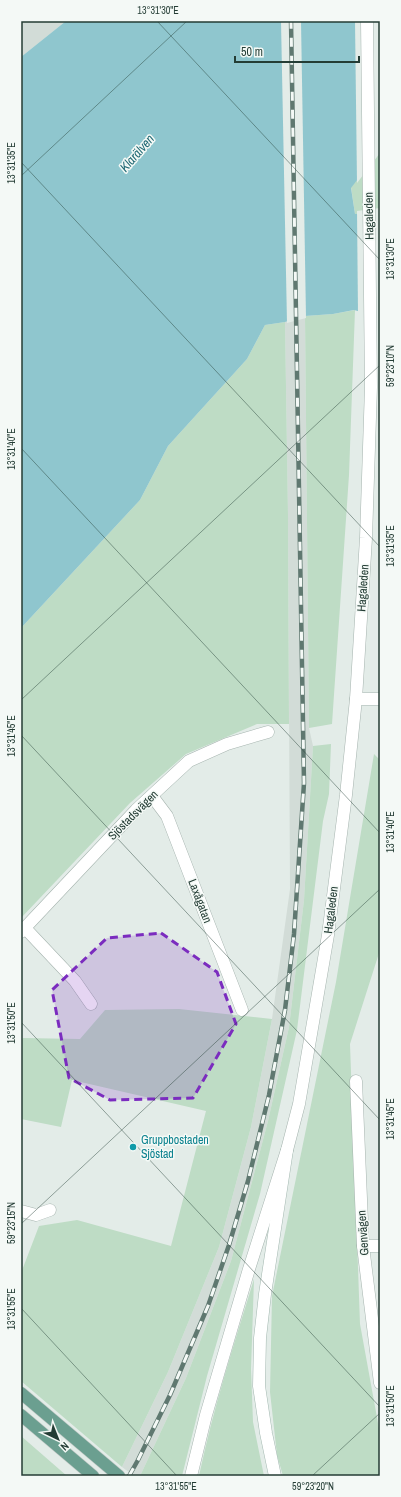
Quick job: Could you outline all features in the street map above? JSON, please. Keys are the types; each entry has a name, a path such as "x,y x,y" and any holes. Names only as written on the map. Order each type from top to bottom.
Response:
{"main road":[{"path":"21,1393 119,1476"},
{"path":"21,1415 90,1474"}],"street":[{"name":"Hagaleden","path":"287,1150 299,1104 328,935 345,803 356,699 366,538 371,387 367,21"},
{"path":"356,699 380,699"},
{"name":"Sjöstadsvägen","path":"23,930 136,810 189,761 227,744 268,732"},
{"name":"Laxågatan","path":"152,796 167,816 242,1010"},
{"path":"23,930 75,981 91,1004"},
{"name":"Genvägen","path":"356,1081 363,1246 380,1383"},
{"path":"191,1476 206,1414 242,1290 287,1150"},
{"path":"275,1476 266,1433 259,1386 260,1338 265,1294 287,1150"},
{"path":"21,1211 36,1215 50,1210"},
{"path":"363,1246 380,1246"}],"highlighted area":[{"path":"161,933 217,972 236,1024 193,1098 110,1100 69,1078 52,990 107,938"}],"shaded area":[{"path":"21,21 66,21 21,57"},
{"path":"305,316 309,728 313,746 304,900 289,1027 268,1121 231,1261 186,1378 140,1476 134,1476 122,1467 168,1372 219,1247 251,1127 272,1019 290,889 288,515 285,322"}],"green space":[{"path":"380,150 380,210 355,214 351,187"},
{"path":"355,310 349,475 332,724 309,728 305,316 333,314"},
{"path":"285,322 289,724 257,724 186,754 130,803 21,918 21,628 140,500 168,446 247,359 265,325"},
{"path":"331,744 329,794 323,821 297,1030 260,1194 207,1376 182,1476 140,1476 186,1378 231,1261 268,1121 289,1027 304,900 313,746"},
{"path":"374,754 380,760 380,950 350,1044 360,1324 380,1434 380,1476 283,1476 277,1455 270,1392 272,1296 336,982"},
{"path":"179,1009 272,1019 251,1127 219,1247 168,1372 122,1467 21,1381 21,1273 39,1226 77,1220 171,1246 206,1111 72,1080 61,1127 21,1119 21,1043 23,1038 80,1039 105,1010"},
{"path":"254,1279 251,1369 253,1422 264,1476 199,1476 217,1401"},
{"path":"21,1436 67,1476 21,1476"}],"water":[{"name":"Klarälven","path":"66,21 380,21 380,150 351,188 355,214 380,210 380,317 354,310 333,314 305,316 285,322 265,325 247,359 168,446 140,500 21,628 21,57"}],"pier":[{"path":"281,21 301,21 306,318 287,323"},
{"path":"355,21 380,21 380,153 357,183"},
{"path":"380,208 380,319 358,313 357,211"}],"railway":[{"path":"129,1476 170,1395 208,1306 229,1245 248,1181 269,1095 285,1010 294,934 304,783 291,21"}],"place":[{"name":"Gruppbostaden Sjöstad","path":"133,1147"}]}
